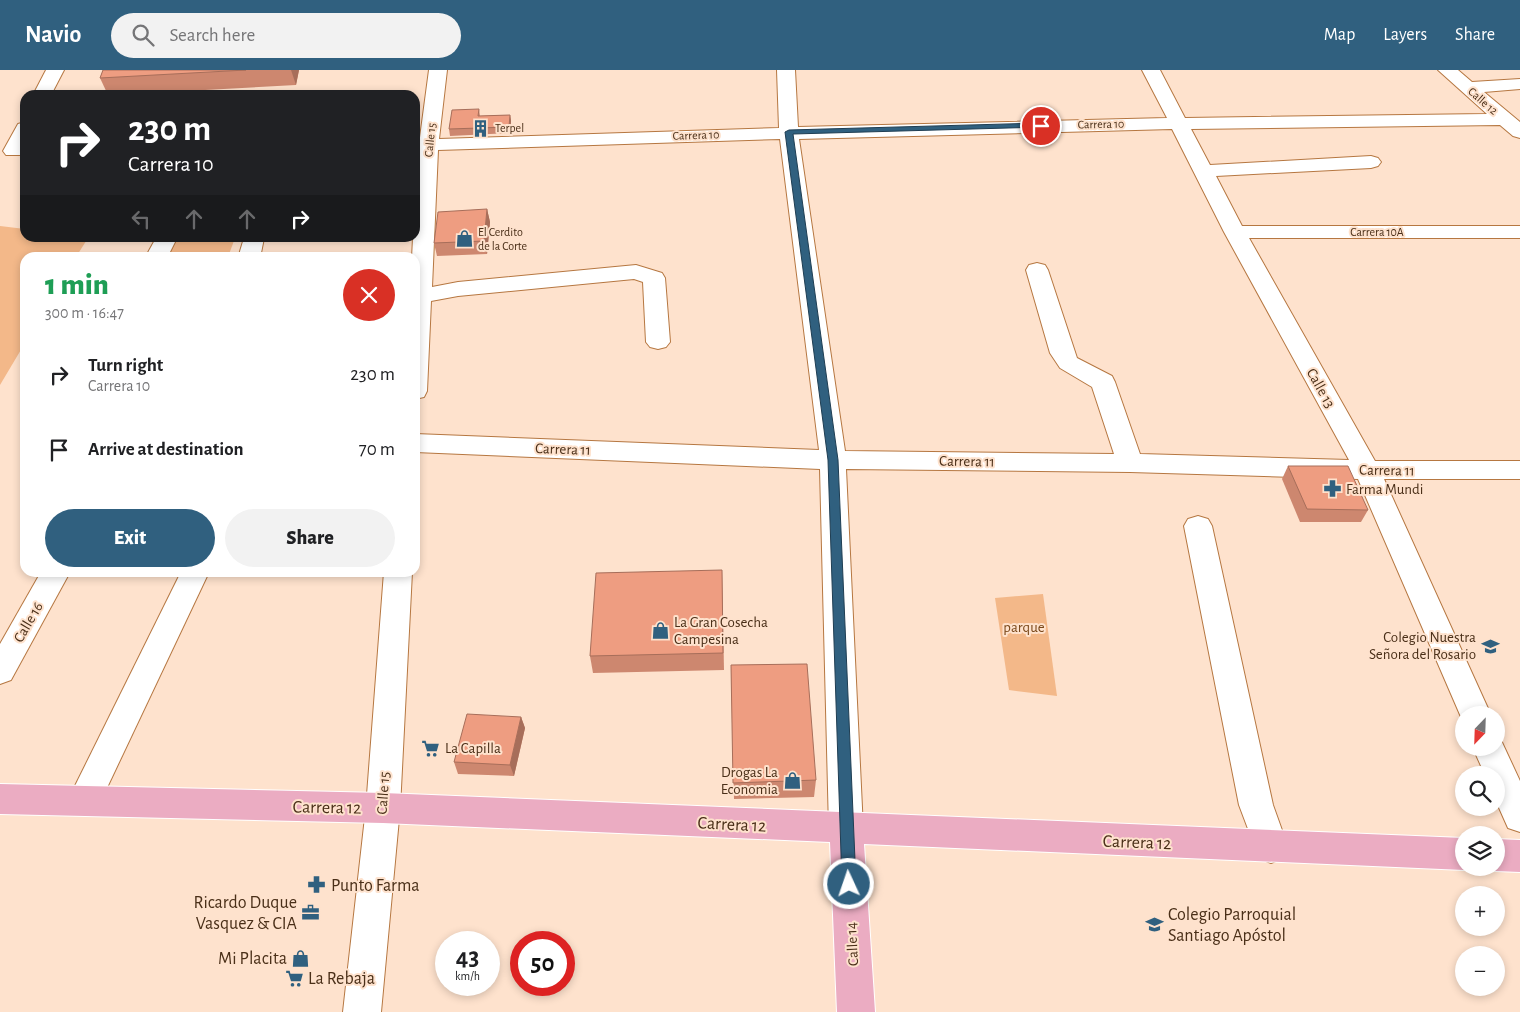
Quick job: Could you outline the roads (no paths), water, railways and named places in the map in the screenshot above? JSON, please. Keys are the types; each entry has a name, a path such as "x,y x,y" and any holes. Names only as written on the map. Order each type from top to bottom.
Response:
{"main road":[{"name":"Carrera 12","path":"0,799 383,808 1455,854"},
{"name":"Calle 14","path":"846,829 856,1012"},
{"path":"1505,855 1520,856"}],"street":[{"path":"45,90 55,70"},
{"name":"Calle 15","path":"420,252 438,70"},
{"name":"Calle 14","path":"786,70 789,132 833,460 846,829"},
{"name":"Calle 13","path":"1151,70 1234,232 1366,470 1471,706"},
{"name":"Calle 12","path":"1446,70 1520,132"},
{"path":"1468,88 1520,84"},
{"name":"Carrera 10","path":"429,145 789,132 1176,122 1503,119"},
{"path":"13,152 20,138"},
{"path":"1203,171 1371,162"},
{"name":"Carrera 10A","path":"1234,232 1520,232"},
{"path":"1037,270 1062,353 1068,363 1103,382 1130,462"},
{"path":"420,296 458,289 636,272 647,274 654,278 658,342"},
{"name":"Carrera 11","path":"420,443 833,460 1130,462 1366,470 1520,470"},
{"path":"1198,526 1256,805 1271,847"},
{"name":"Calle 16","path":"0,670 53,577"},
{"path":"84,800 193,577"},
{"name":"Calle 15","path":"362,1012 383,808 398,577"},
{"path":"1493,756 1520,817"}],"place":[{"name":"Terpel","path":"481,128"},
{"name":"El Cerdito de la Corte","path":"464,239"},
{"name":"Farma Mundi","path":"1332,489"},
{"name":"La Gran Cosecha Campesina","path":"660,631"},
{"name":"Colegio Nuestra Señora del Rosario","path":"1490,646"},
{"name":"La Capilla","path":"431,748"},
{"name":"Drogas La Economia","path":"792,781"},
{"name":"Punto Farma","path":"317,885"},
{"name":"Ricardo Duque Vasquez & CIA","path":"311,912"},
{"name":"Colegio Parroquial Santiago Apóstol","path":"1154,924"},
{"name":"Mi Placita","path":"301,958"},
{"name":"La Rebaja","path":"294,978"}],"park label":[{"name":"parque","path":"1024,627"}]}
